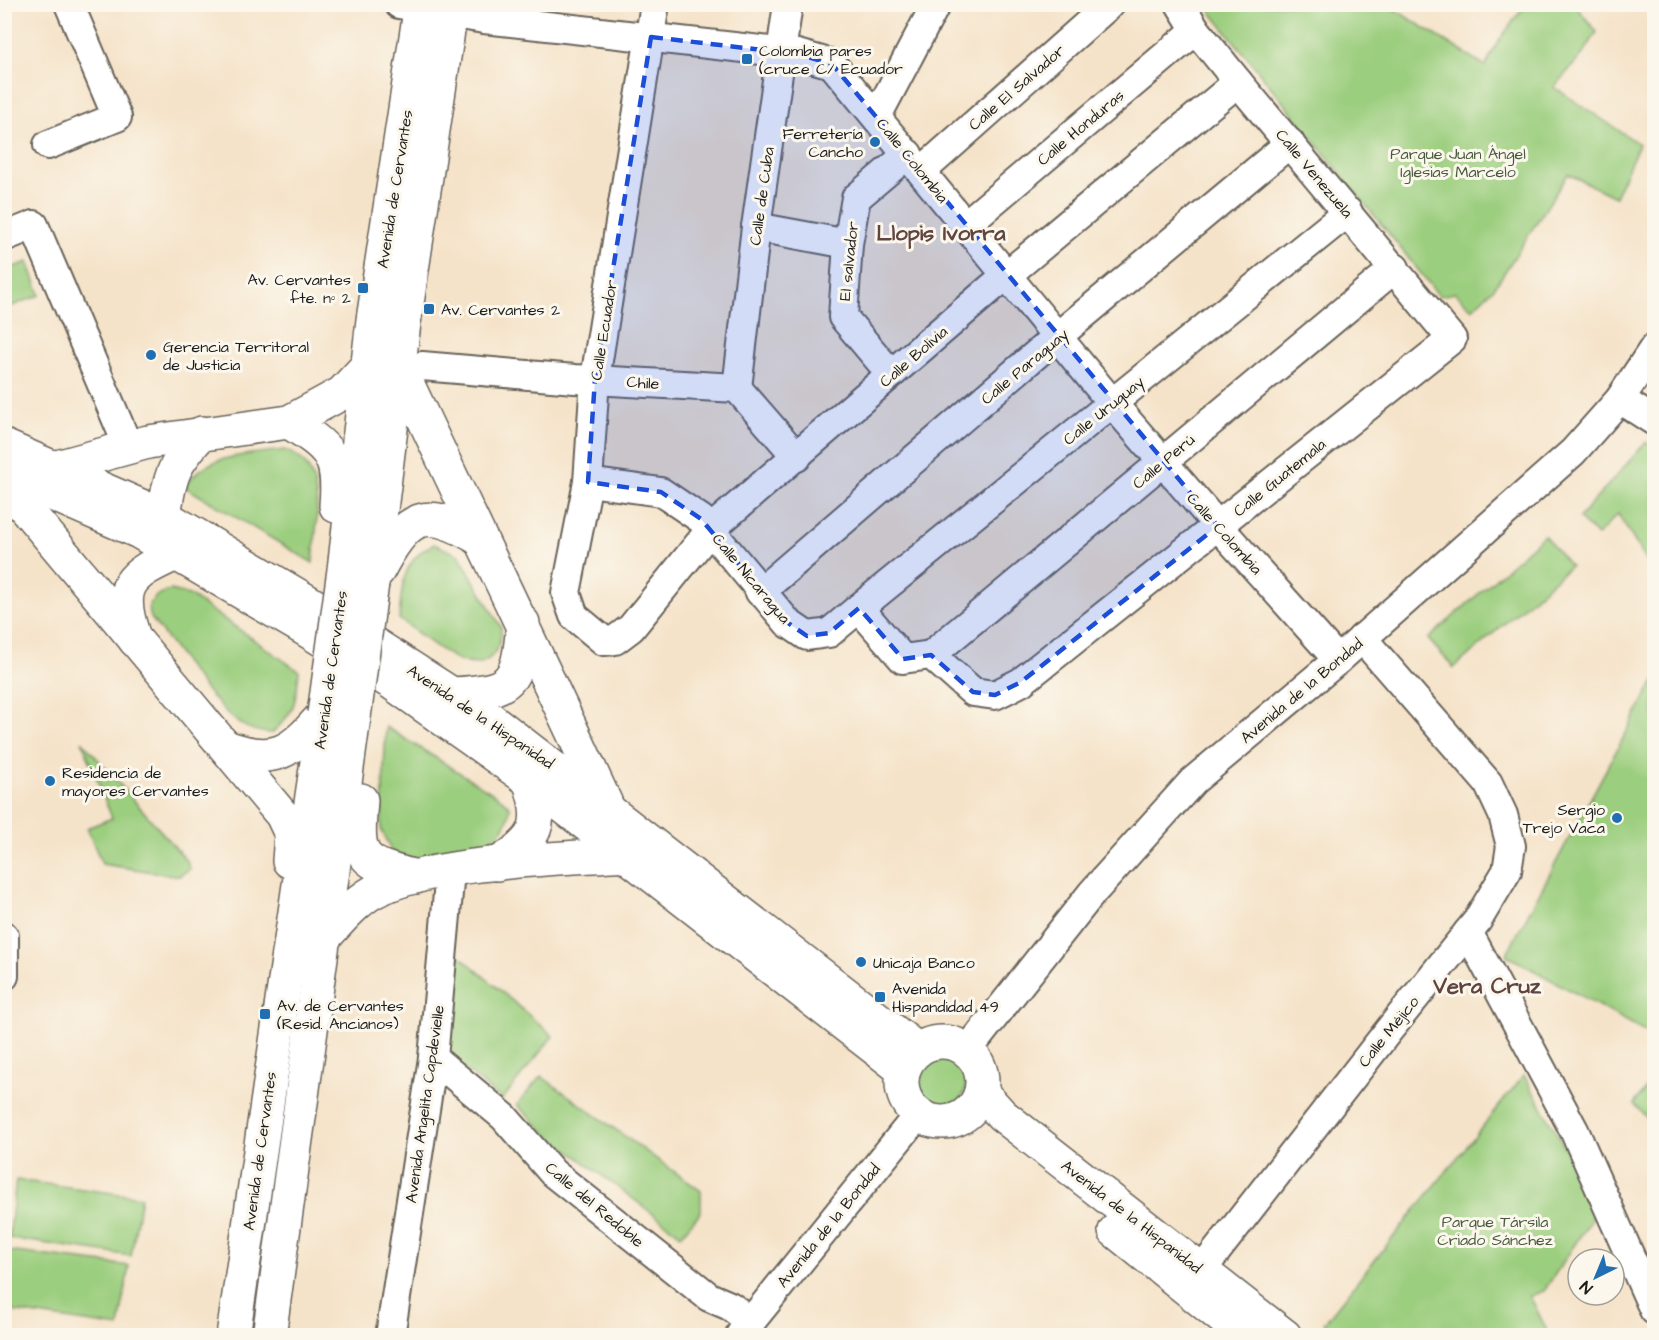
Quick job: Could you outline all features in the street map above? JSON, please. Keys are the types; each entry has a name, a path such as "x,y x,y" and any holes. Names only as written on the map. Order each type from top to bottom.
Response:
{"main road":[{"name":"Avenida de Cervantes","path":"269,1335 323,939 343,721 368,365 428,7"},
{"name":"Avenida de Cervantes","path":"354,565 411,367 404,323 428,7"},
{"path":"57,467 128,447 202,433 289,422 342,393 368,365"},
{"path":"411,367 480,539 523,623 608,808"},
{"path":"289,422 315,439 331,454 338,477 334,520 354,565 426,518 447,521 480,539"},
{"path":"164,516 171,473 179,458 202,433"},
{"name":"Avenida de la Hispanidad","path":"4,446 57,467 164,516 307,601 452,694 524,743 608,808 911,1060"},
{"name":"Avenida de la Hispanidad","path":"4,473 139,532 392,683 529,780 626,854 911,1060"},
{"path":"4,483 137,644 226,747 288,825 291,834 287,881 297,891"},
{"path":"137,644 128,612 130,584 136,574 177,553"},
{"path":"452,694 483,693 507,683 519,665 523,623"},
{"name":"Avenida de Cervantes","path":"233,1335 297,891 343,721"},
{"path":"226,747 247,755 279,755 301,740 343,721 360,746 364,759 358,841 364,855 376,866 416,877"},
{"path":"497,864 527,843 537,822 537,804 529,780"},
{"path":"323,939 373,892 416,877 497,864 626,854"},
{"path":"942,1042 955,1044 967,1051 981,1072 975,1103 947,1123 935,1122 918,1115 906,1101 902,1091 911,1060 942,1042"},
{"name":"Avenida de la Hispanidad","path":"975,1103 1002,1115 1285,1335"},
{"name":"Avenida de la Hispanidad","path":"975,1103 1245,1335"}],"street":[{"path":"48,145 117,117 69,4"},
{"name":"Calle Ecuador","path":"604,641 574,616 566,593 588,483 595,379 655,4"},
{"name":"Calle de Cuba","path":"737,388 756,227 788,4"},
{"path":"877,116 936,4"},
{"name":"Calle El Salvador","path":"915,162 1110,4"},
{"name":"Calle Venezuela","path":"1180,4 1196,30 1238,82 1452,339"},
{"name":"Calle Colombia","path":"428,7 781,52 832,64 1112,403 1338,660"},
{"name":"Calle Honduras","path":"964,225 1196,30"},
{"name":"Calle Bolivia","path":"604,641 615,640 631,628 711,529 1007,275 1238,82"},
{"name":"Calle Paraguay","path":"760,592 1058,337 1290,143"},
{"name":"El salvador","path":"891,374 843,317 848,244 856,198 915,162"},
{"name":"Calle Uruguay","path":"859,608 1348,212"},
{"path":"4,237 34,225 128,447"},
{"path":"756,227 848,244"},
{"name":"Calle Perú","path":"931,655 1395,268"},
{"name":"Calle Guatemala","path":"931,655 973,692 996,695 1021,682 1452,339"},
{"name":"Avenida de la Bondad","path":"967,1051 1092,893 1194,781 1338,660 1573,452 1620,399 1654,348"},
{"name":"Chile","path":"411,367 737,388"},
{"path":"737,388 796,458"},
{"path":"1620,399 1654,421"},
{"name":"Calle Nicaragua","path":"588,483 661,492 711,529 760,592 788,623 807,636 829,633 859,608"},
{"path":"859,608 903,659 931,655"},
{"name":"Calle Méjico","path":"1201,1270 1468,932 1496,893 1507,871 1511,846 1503,815 1488,783 1362,638"},
{"name":"Avenida Angelita Capdevielle","path":"390,1335 433,1058 450,871"},
{"path":"1468,932 1574,1130 1654,1310"},
{"path":"4,936 7,945 4,976"},
{"name":"Calle del Redoble","path":"433,1058 504,1117 553,1173 709,1297 730,1306 742,1331"},
{"name":"Avenida de la Bondad","path":"742,1331 918,1115"}],"highlighted area":[{"path":"651,37 797,54 832,64 1218,526 1021,682 995,695 973,692 931,655 903,659 859,608 829,633 807,636 788,623 701,519 661,492 588,482 595,379"}],"green space":[{"name":"Parque Juan Ángel Iglesias Marcelo","path":"1205,5 1388,5 1485,66 1498,42 1525,5 1575,5 1597,32 1583,54 1554,87 1639,144 1615,197 1568,174 1495,287 1472,309 1455,293 1439,296"},
{"path":"28,262 40,295 5,309 5,270"},
{"path":"1646,442 1654,448 1654,573 1618,514 1597,536 1579,518"},
{"path":"284,450 299,457 308,468 314,482 317,515 313,563 185,487 193,476 216,462 243,455"},
{"path":"1544,535 1570,566 1454,668 1428,639"},
{"path":"434,544 459,555 501,627 501,636 496,651 485,661 470,663 461,661 437,647 399,619 403,585 409,566 415,558"},
{"path":"171,590 189,595 299,671 297,691 290,712 272,733 252,729 230,716 206,691 151,618 149,607 153,599"},
{"name":"Sergio Trejo Vaca","path":"1654,681 1654,1026 1650,1034 1506,955"},
{"path":"386,727 502,799 510,807 506,824 500,833 470,849 431,859 410,859 392,852 381,829"},
{"path":"82,741 187,861 190,869 179,876 102,864 87,828 112,818"},
{"path":"459,955 553,1036 502,1100 438,1047"},
{"path":"941,1058 959,1065 966,1083 959,1101 941,1108 923,1101 916,1083 923,1065"},
{"name":"Parque Társila Criado Sánchez","path":"1524,1075 1599,1208 1573,1247 1566,1247 1566,1258 1544,1291 1530,1296 1549,1335 1340,1335 1324,1323"},
{"path":"541,1076 701,1191 701,1212 681,1235 547,1134 517,1105"},
{"path":"1654,1077 1654,1126 1634,1104"},
{"path":"16,1180 141,1197 131,1256 9,1238"},
{"path":"7,1251 129,1266 119,1327 5,1310"}],"place":[{"name":"Colombia pares (cruce C/ Ecuador","path":"747,59"},
{"name":"Ferretería Cancho","path":"875,142"},
{"name":"Av. Cervantes fte. nº 2","path":"363,288"},
{"name":"Av. Cervantes 2","path":"429,309"},
{"name":"Gerencia Territoral de Justicia","path":"151,355"},
{"name":"Residencia de mayores Cervantes","path":"50,781"},
{"name":"Sergio Trejo Vaca","path":"1617,818"},
{"name":"Unicaja Banco","path":"861,962"},
{"name":"Avenida Hispandidad 49","path":"880,997"},
{"name":"Av. de Cervantes (Resid. Ancianos)","path":"265,1014"}],"district":[{"name":"Llopis Ivorra","path":"941,232"},
{"name":"Vera Cruz","path":"1487,985"}]}
